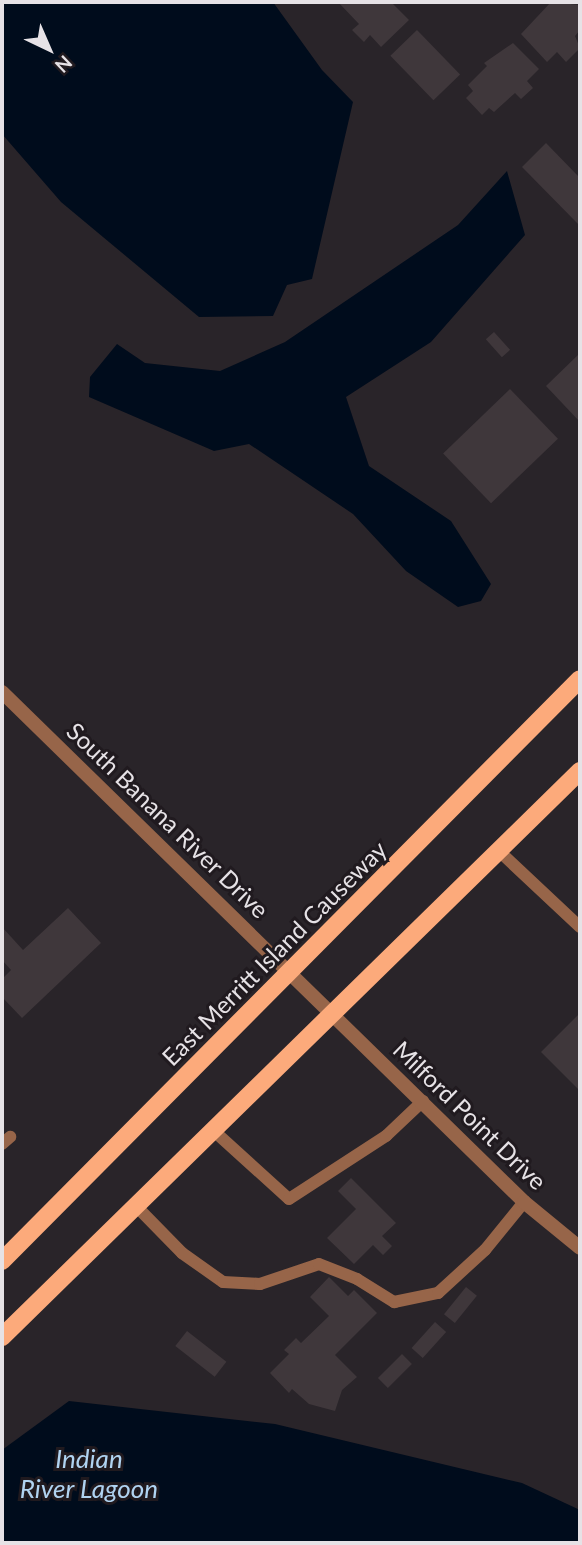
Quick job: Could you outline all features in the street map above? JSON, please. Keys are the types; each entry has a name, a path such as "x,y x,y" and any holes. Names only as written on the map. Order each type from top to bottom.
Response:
{"main road":[{"name":"East Merritt Island Causeway","path":"2,1261 291,973 580,679"},
{"path":"2,1337 138,1208 331,1012 580,771"}],"street":[{"name":"South Banana River Drive","path":"2,692 331,1012"},
{"name":"Milford Point Drive","path":"331,1012 524,1202 580,1248"}],"lane":[{"path":"499,851 580,927"},
{"path":"214,1131 289,1199 386,1136 422,1101"},
{"path":"138,1208 182,1252 223,1282 260,1284 319,1264 357,1279 394,1302 438,1293 485,1250 524,1202"}],"water":[{"path":"2,2 273,2 322,70 353,102 312,279 287,285 273,316 199,317 61,202 2,134"},
{"path":"507,171 525,235 431,342 346,397 369,466 451,521 491,584 481,601 458,607 406,571 353,514 249,444 214,451 89,397 90,377 117,344 145,363 220,371 285,342 458,225"},
{"name":"Indian River Lagoon","path":"69,1401 275,1424 522,1483 580,1510 580,1543 2,1543 2,1450"}],"building":[{"path":"338,2 391,2 409,20 381,47 370,35 364,42 352,30 359,24"},
{"path":"551,2 580,5 580,30 575,36 580,48 566,62 557,52 547,62 521,34"},
{"path":"417,30 460,75 433,100 390,56"},
{"path":"513,43 539,69 527,81 533,88 521,99 515,93 494,112 489,108 482,115 466,98 473,91 468,85 487,66 484,63"},
{"path":"546,143 580,178 580,226 522,167"},
{"path":"494,332 510,350 502,357 486,339"},
{"path":"580,353 580,422 546,386"},
{"path":"510,389 558,439 491,503 443,454"},
{"path":"68,908 101,943 22,1018 2,997 2,979 11,970 2,960 2,927 23,950"},
{"path":"580,1013 580,1091 541,1052"},
{"path":"351,1178 396,1223 382,1236 392,1246 383,1255 373,1245 354,1264 327,1238 356,1209 338,1191"},
{"path":"329,1277 348,1296 354,1290 377,1313 335,1355 357,1377 342,1390 335,1411 309,1404 292,1389 289,1393 270,1373 289,1354 284,1350 296,1338 301,1343 329,1316 310,1297"},
{"path":"466,1287 477,1296 455,1323 444,1314"},
{"path":"435,1322 446,1332 423,1358 412,1348"},
{"path":"187,1331 226,1362 215,1377 175,1346"},
{"path":"402,1354 412,1364 388,1388 378,1378"}]}
